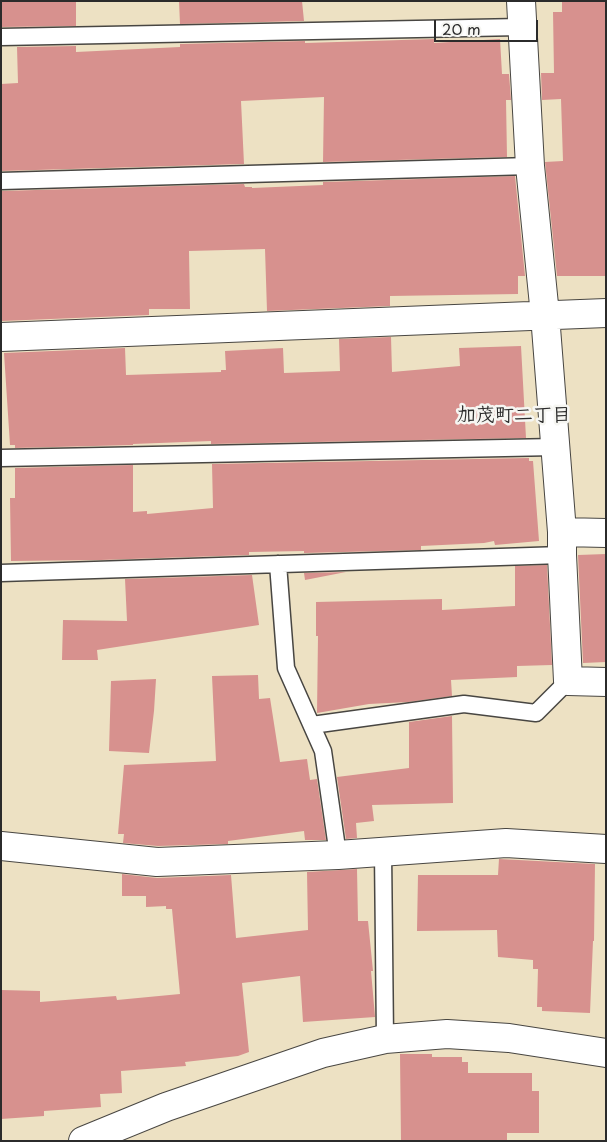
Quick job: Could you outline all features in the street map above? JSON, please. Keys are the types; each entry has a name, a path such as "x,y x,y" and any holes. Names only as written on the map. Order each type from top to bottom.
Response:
{"street":[{"path":"521,14 530,166 545,315 562,543 568,681 606,682"},
{"path":"1,337 606,313"},
{"path":"562,543 606,533"},
{"path":"1,846 157,862 338,855 506,843 606,849"},
{"path":"83,1141 166,1107 323,1053 385,1039 446,1034 509,1038 606,1052"}],"lane":[{"path":"1,37 521,14"},
{"path":"1,181 530,166"},
{"path":"1,458 555,447"},
{"path":"1,573 278,564 562,543"},
{"path":"278,564 286,668 323,750 338,855"},
{"path":"312,725 464,704 536,713 568,681"},
{"path":"383,851 385,1039"}],"building":[{"path":"1,1 76,1 76,26 1,27"},
{"path":"179,1 302,1 304,21 180,24"},
{"path":"562,1 606,1 606,276 557,276 545,162 563,161 561,99 542,100 541,73 554,73 553,12 562,12"},
{"path":"434,39 434,43 500,39 502,74 509,74 511,100 506,100 507,157 323,162 324,97 241,101 244,164 1,171 1,84 18,83 17,47 76,46 76,52 180,47 180,44"},
{"path":"515,176 525,276 518,276 518,294 390,296 390,306 267,311 265,249 189,251 190,309 149,309 149,315 2,321 1,191 244,184 245,187 252,188 323,185 323,182"},
{"path":"391,337 392,372 460,366 459,348 521,346 526,438 211,444 211,441 15,448 15,445 10,445 4,353 125,348 126,375 221,372 221,370 226,370 225,351 283,348 284,373 340,371 339,339"},
{"path":"529,458 529,461 533,461 539,541 495,545 494,541 421,546 421,550 304,553 304,551 249,552 249,555 11,561 10,498 15,498 15,468 133,465 133,512 147,511 147,514 213,508 212,464"},
{"path":"606,554 606,662 583,663 578,555"},
{"path":"547,565 552,665 517,666 517,677 451,680 452,696 408,702 369,704 317,713 318,636 316,636 316,602 442,599 442,610 515,606 515,566"},
{"path":"346,572 305,580 304,573"},
{"path":"252,575 259,625 97,650 98,660 62,660 63,620 127,621 125,579"},
{"path":"258,675 259,699 270,698 280,762 307,759 310,780 317,779 326,840 305,840 304,831 228,841 228,844 158,846 123,843 124,834 118,834 124,765 216,761 212,676"},
{"path":"156,679 149,753 109,751 111,681"},
{"path":"452,716 453,803 372,805 374,821 356,823 357,838 346,839 337,777 409,768 409,722"},
{"path":"499,859 595,864 594,941 590,1013 542,1011 542,1007 537,1007 538,969 533,969 533,960 498,957 497,930 417,931 418,875 498,875"},
{"path":"357,869 358,921 368,921 375,1017 303,1022 300,976 242,983 249,1052 238,1056 185,1062 186,1066 121,1071 122,1093 100,1094 101,1107 44,1111 44,1116 1,1119 1,990 40,991 40,1002 116,996 117,1000 180,994 172,909 166,909 166,906 146,907 146,896 122,896 122,874 157,878 231,875 236,938 308,930 307,872"},
{"path":"400,1054 432,1054 432,1057 462,1057 462,1062 468,1062 468,1073 532,1073 532,1091 539,1091 539,1133 507,1133 507,1141 401,1141"}],"district":[{"name":"加茂町二丁目","path":"514,416"}]}
